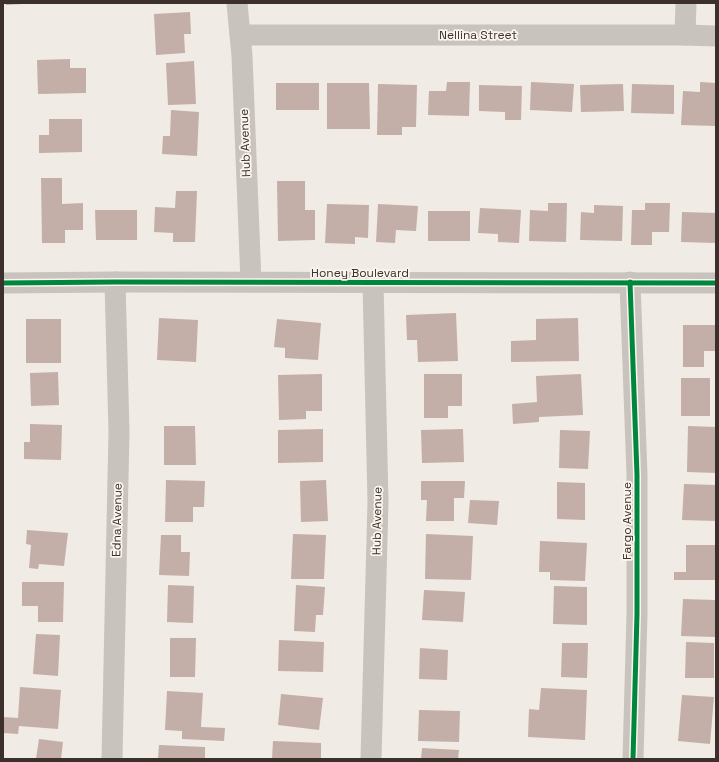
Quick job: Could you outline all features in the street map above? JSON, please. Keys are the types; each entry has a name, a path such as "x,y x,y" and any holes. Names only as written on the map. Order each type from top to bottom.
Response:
{"street":[{"name":"Hub Avenue","path":"237,3 240,35 251,282"},
{"path":"685,35 686,3"},
{"name":"Nellina Street","path":"240,35 716,36"},
{"name":"Edna Avenue","path":"112,759 119,432 115,282"},
{"name":"Fargo Avenue","path":"630,282 637,475 637,614 633,759"},
{"name":"Honey Boulevard","path":"3,283 716,283"},
{"name":"Hub Avenue","path":"371,759 378,502 373,283"}],"building":[{"path":"6,3 23,3 23,4 6,5"},
{"path":"190,12 191,34 184,34 185,53 156,55 154,14"},
{"path":"70,59 70,68 86,68 86,93 38,94 37,60"},
{"path":"194,61 196,104 168,105 166,63"},
{"path":"447,82 470,82 469,116 428,115 429,91 446,91"},
{"path":"531,82 574,84 572,112 530,110"},
{"path":"700,82 716,83 716,126 681,125 683,91 700,92"},
{"path":"276,83 319,83 319,110 276,110"},
{"path":"327,83 369,83 370,129 327,129"},
{"path":"378,84 417,85 416,127 402,127 402,135 377,135"},
{"path":"623,84 624,111 581,112 580,85"},
{"path":"632,84 674,85 674,114 631,113"},
{"path":"479,85 522,86 521,120 505,120 505,112 479,111"},
{"path":"171,110 199,112 197,156 162,154 163,136 170,136"},
{"path":"49,119 82,119 82,152 39,153 39,135 49,135"},
{"path":"41,178 62,178 62,204 83,203 83,230 65,230 65,243 42,243"},
{"path":"277,181 305,181 305,210 315,210 315,240 278,241"},
{"path":"176,191 197,191 195,242 173,242 173,233 154,232 155,207 175,208"},
{"path":"548,203 567,203 566,242 529,241 530,210 548,211"},
{"path":"645,203 670,203 669,232 652,232 652,245 631,245 632,210 645,210"},
{"path":"327,204 369,205 368,238 355,237 355,244 325,243"},
{"path":"378,204 418,206 416,231 396,230 395,243 376,242"},
{"path":"594,205 623,206 622,241 580,240 581,212 594,213"},
{"path":"480,208 521,210 519,243 498,242 498,234 478,233"},
{"path":"95,210 137,210 137,240 96,240"},
{"path":"428,211 470,211 470,241 428,241"},
{"path":"682,212 716,213 716,243 681,242"},
{"path":"456,313 458,361 418,362 417,340 407,340 406,315"},
{"path":"159,318 198,320 196,362 157,360"},
{"path":"578,318 579,361 511,362 511,341 536,340 536,319"},
{"path":"26,319 61,319 61,363 26,363"},
{"path":"277,319 321,323 318,360 285,358 285,348 274,347"},
{"path":"683,325 716,325 716,351 704,351 704,367 683,367"},
{"path":"58,372 59,405 31,406 30,373"},
{"path":"322,374 322,411 306,411 306,419 279,420 278,375"},
{"path":"424,374 462,374 462,406 448,406 448,418 424,418"},
{"path":"581,374 583,415 539,417 539,422 513,424 512,404 537,402 536,376"},
{"path":"681,378 710,378 710,416 681,416"},
{"path":"30,424 62,425 61,460 24,459 24,442 30,442"},
{"path":"164,426 195,426 196,465 164,465"},
{"path":"688,426 716,427 716,473 687,472"},
{"path":"323,429 323,462 278,463 278,430"},
{"path":"463,429 464,462 422,463 421,430"},
{"path":"560,430 590,431 588,469 559,468"},
{"path":"166,480 205,481 204,507 193,507 193,522 165,522"},
{"path":"326,480 328,521 301,522 300,481"},
{"path":"421,481 465,481 464,498 454,498 454,521 426,521 427,500 421,500"},
{"path":"557,482 585,483 585,520 557,519"},
{"path":"684,484 716,485 716,521 682,520"},
{"path":"470,500 499,501 497,525 468,523"},
{"path":"27,530 68,533 64,566 39,564 38,569 29,568 31,545 26,544"},
{"path":"293,534 326,535 324,579 291,579"},
{"path":"426,534 473,536 471,580 425,579"},
{"path":"161,535 181,535 181,552 190,552 189,576 159,575"},
{"path":"540,541 587,543 585,581 550,580 550,572 539,572"},
{"path":"686,545 716,545 716,580 674,580 674,572 686,572"},
{"path":"22,582 64,582 63,622 38,622 38,606 22,606"},
{"path":"168,585 194,586 193,623 167,622"},
{"path":"296,585 325,587 323,615 316,615 315,632 294,631"},
{"path":"554,586 587,587 587,625 553,624"},
{"path":"424,590 465,592 463,622 422,620"},
{"path":"683,599 716,600 715,637 681,636"},
{"path":"36,634 60,635 58,676 33,674"},
{"path":"170,638 196,638 195,677 170,677"},
{"path":"279,640 324,642 323,672 278,671"},
{"path":"686,642 714,643 714,678 685,678"},
{"path":"562,643 588,643 587,678 561,677"},
{"path":"420,648 448,650 447,680 419,679"},
{"path":"20,687 61,690 58,729 19,726 18,734 3,733 3,717 18,718"},
{"path":"541,688 587,690 585,740 528,737 529,709 539,710"},
{"path":"167,691 203,693 201,727 225,728 224,741 182,739 182,731 165,730"},
{"path":"281,694 323,698 319,730 278,725"},
{"path":"682,695 714,697 710,744 678,741"},
{"path":"419,710 460,711 459,742 418,741"},
{"path":"39,739 63,742 61,759 36,759"},
{"path":"273,741 321,743 321,759 272,759"},
{"path":"159,745 205,747 205,759 158,759"},
{"path":"422,748 459,750 458,759 421,759"}],"cycle path":[{"path":"630,282 637,475 637,614 633,759"},
{"path":"3,283 716,283"}]}
